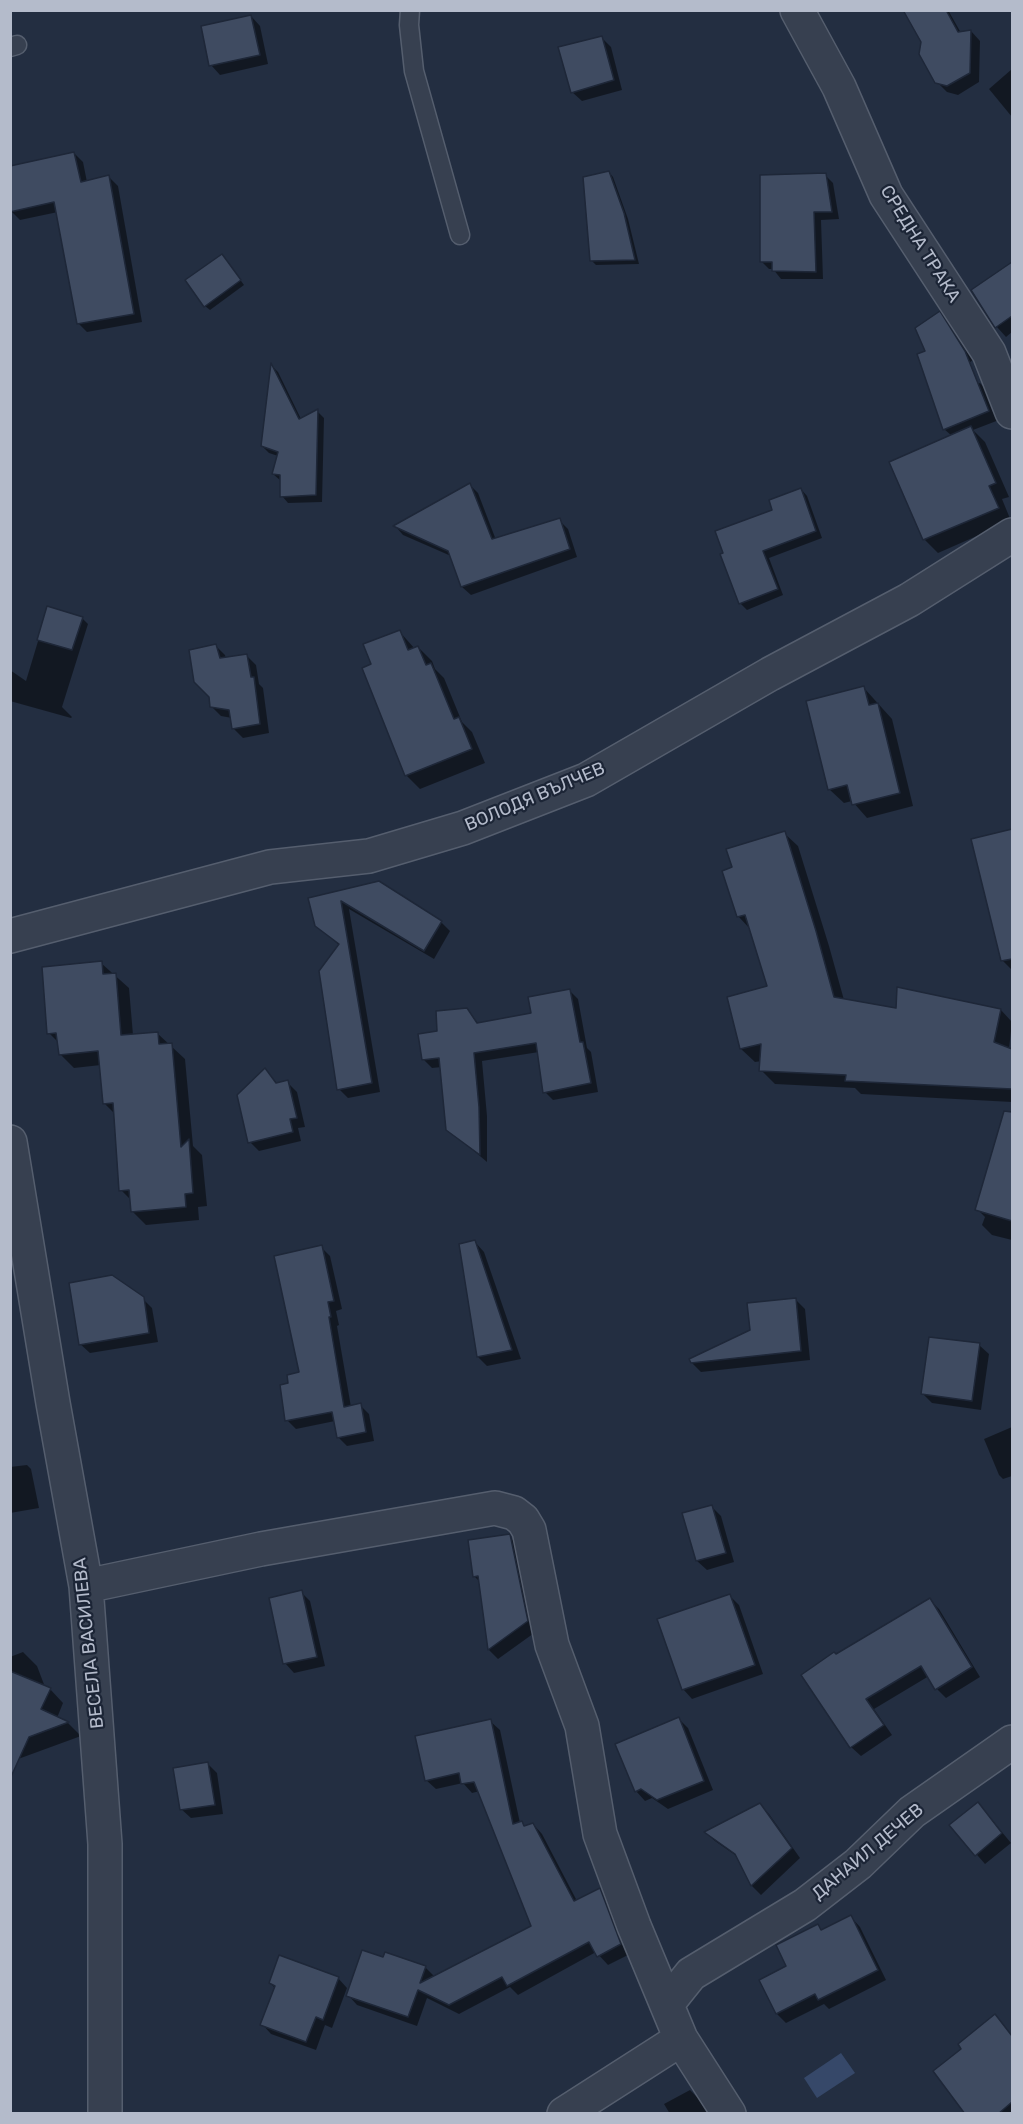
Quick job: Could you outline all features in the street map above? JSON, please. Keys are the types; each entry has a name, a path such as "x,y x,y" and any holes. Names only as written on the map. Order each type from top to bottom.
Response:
{"street":[{"name":"СРЕДНА ТРАКА","path":"797,10 839,87 886,195 989,352 1012,412"},
{"name":"ВОЛОДЯ ВЪЛЧЕВ","path":"10,936 270,867 369,856 463,828 586,780 770,674 909,600 1012,536"},
{"name":"ВЕСЕЛА ВАСИЛЕВА","path":"10,1142 86,1586 105,1844 105,2114"},
{"path":"86,1586 261,1549 495,1508 514,1513 523,1520 529,1530 552,1645 582,1726 600,1834 634,1926 681,2039 729,2114"},
{"name":"ДАНАИЛ ДЕЧЕВ","path":"667,2004 691,1974 805,1905 858,1864 912,1812 1012,1742"},
{"path":"564,2114 681,2039"}],"lane":[{"path":"410,10 409,25 414,71 460,235"}],"water":[{"path":"841,2053 855,2073 817,2098 804,2078"}],"building":[{"path":"903,10 946,10 958,32 971,30 970,73 947,86 935,83 919,54 921,42"},
{"path":"251,15 260,55 209,66 201,26"},
{"path":"602,36 614,80 571,93 558,47"},
{"path":"74,152 81,182 109,175 134,314 77,324 54,202 10,212 10,166"},
{"path":"609,171 624,213 635,260 590,261 583,177"},
{"path":"826,173 832,212 814,212 816,272 772,271 772,262 760,262 760,175"},
{"path":"222,254 241,280 204,307 185,280"},
{"path":"1012,262 1012,316 995,328 971,290"},
{"path":"940,311 965,351 989,411 943,430 917,354 925,351 915,328"},
{"path":"271,363 299,419 318,409 316,495 280,497 280,475 272,474 278,452 261,446"},
{"path":"971,426 996,483 989,486 999,508 923,540 889,462"},
{"path":"470,483 492,539 560,518 570,549 461,587 448,551 393,526"},
{"path":"801,488 816,531 763,551 778,589 739,604 720,554 723,553 715,531 772,510 769,500"},
{"path":"47,606 83,617 72,650 37,640"},
{"path":"400,630 408,650 418,646 426,665 431,663 454,719 459,717 472,749 405,776 362,668 371,664 363,644"},
{"path":"216,644 220,658 247,654 251,677 254,677 260,724 232,729 229,710 210,707 209,697 194,682 189,650"},
{"path":"864,686 869,705 878,703 900,793 852,805 847,785 828,790 806,701"},
{"path":"1012,829 1012,959 1001,961 971,839"},
{"path":"785,831 834,997 896,1008 897,987 1001,1009 994,1042 1012,1049 1012,1089 845,1081 846,1075 759,1071 761,1044 740,1049 727,997 767,986 745,915 737,917 722,871 732,867 726,849"},
{"path":"379,881 442,921 424,951 341,901 372,1083 337,1090 319,971 339,944 315,926 308,898"},
{"path":"102,961 103,974 116,973 121,1035 158,1032 159,1044 172,1043 181,1147 189,1139 193,1193 185,1194 186,1207 131,1212 129,1190 119,1191 113,1103 103,1104 98,1051 59,1055 56,1033 47,1034 42,967"},
{"path":"570,989 591,1083 543,1093 536,1043 474,1053 479,1107 480,1155 446,1130 439,1058 422,1060 418,1034 437,1031 436,1011 467,1008 477,1023 531,1013 528,997"},
{"path":"265,1068 276,1083 288,1080 297,1118 290,1119 293,1132 248,1143 237,1095"},
{"path":"1004,1111 1012,1112 1012,1221 975,1210"},
{"path":"475,1240 512,1350 477,1357 459,1244"},
{"path":"322,1245 334,1301 328,1302 331,1317 329,1317 344,1407 361,1403 366,1432 337,1438 332,1412 285,1421 280,1385 288,1383 287,1375 299,1372 274,1256"},
{"path":"112,1275 144,1297 149,1333 79,1345 69,1283"},
{"path":"796,1298 801,1351 691,1363 689,1359 750,1330 747,1303"},
{"path":"929,1337 980,1343 972,1401 921,1394"},
{"path":"712,1505 726,1553 696,1561 682,1513"},
{"path":"510,1534 528,1621 488,1650 478,1576 473,1577 468,1540"},
{"path":"302,1590 317,1657 283,1664 269,1598"},
{"path":"730,1594 755,1665 682,1690 657,1619"},
{"path":"930,1598 972,1667 935,1690 921,1666 866,1699 884,1725 850,1748 801,1675 834,1652 836,1654"},
{"path":"10,1671 51,1688 41,1709 69,1722 29,1737 10,1779"},
{"path":"679,1717 704,1781 657,1800 641,1789 635,1792 615,1744"},
{"path":"491,1719 513,1824 522,1821 524,1826 533,1823 574,1901 600,1888 621,1944 597,1957 589,1942 507,1986 502,1977 449,2005 418,1990 408,2017 346,1996 362,1950 383,1957 385,1952 426,1966 420,1983 531,1926 474,1782 461,1784 459,1773 425,1781 415,1736"},
{"path":"208,1762 215,1805 180,1810 173,1768"},
{"path":"978,1802 1002,1833 975,1856 949,1825"},
{"path":"760,1803 792,1848 751,1886 735,1854 704,1832"},
{"path":"851,1915 878,1970 818,2000 815,1994 776,2014 759,1980 786,1966 776,1945 818,1924 821,1930"},
{"path":"279,1955 339,1977 323,2020 316,2017 306,2042 260,2025 275,1986 269,1983"},
{"path":"995,2014 1012,2036 1012,2102 998,2114 965,2114 933,2071 961,2049 958,2044"}]}
